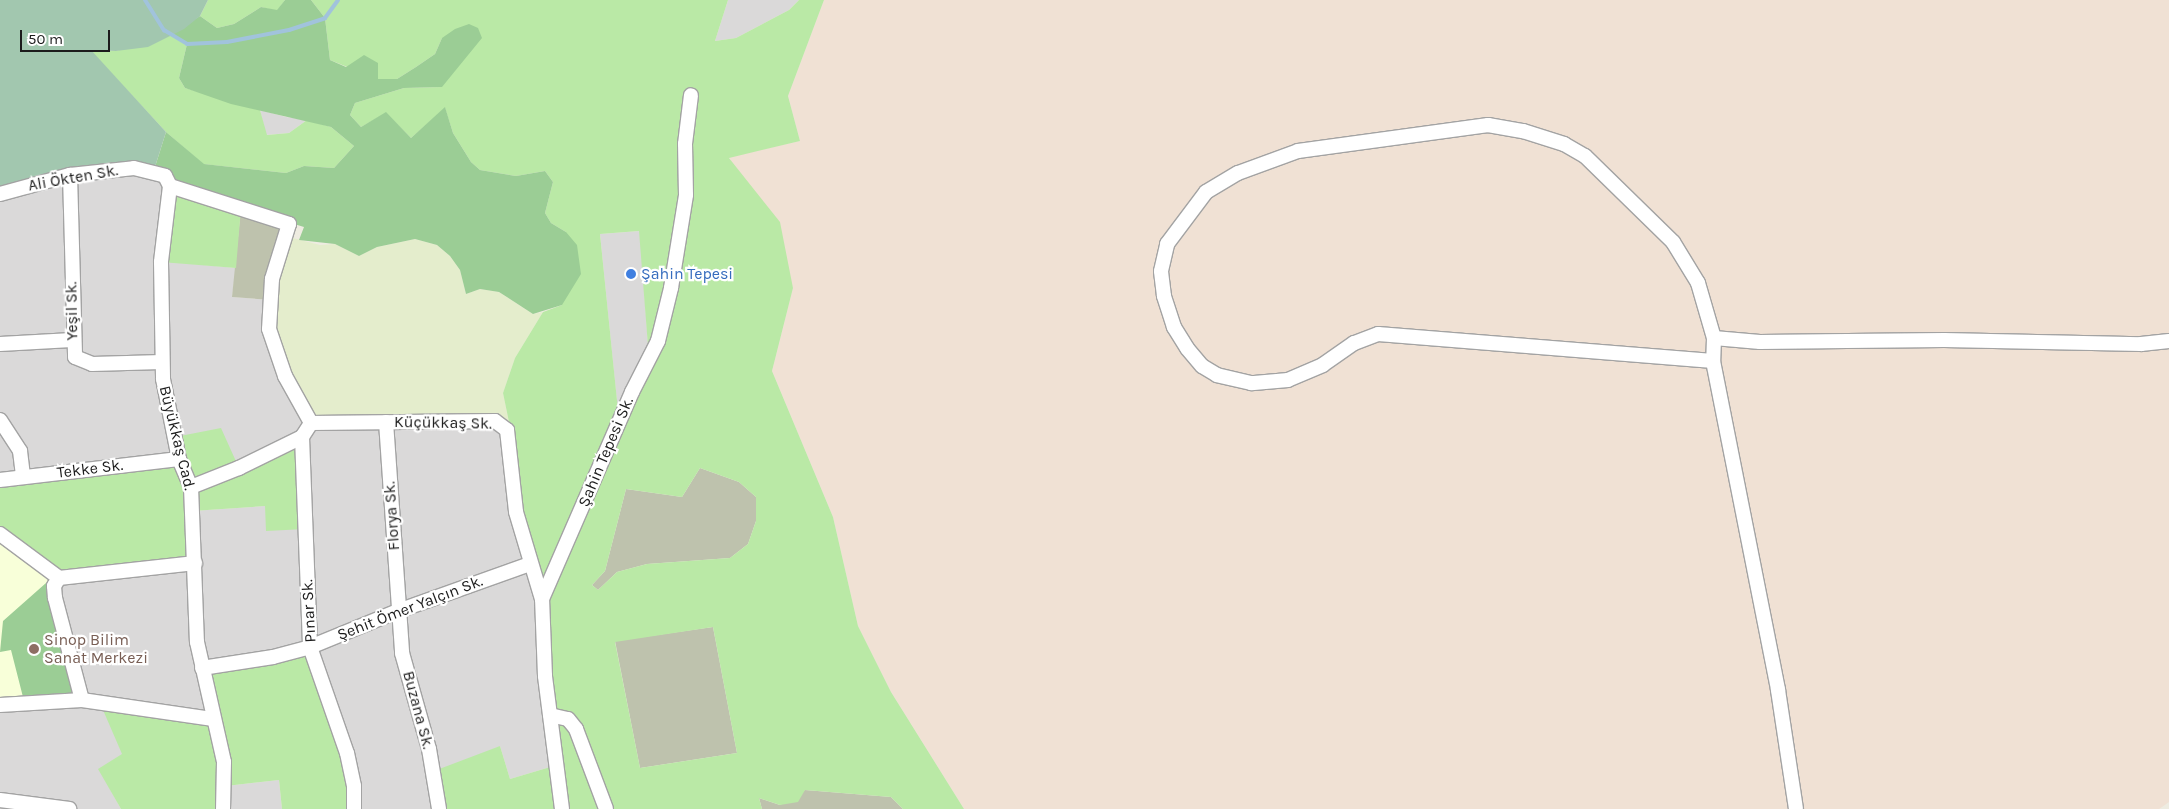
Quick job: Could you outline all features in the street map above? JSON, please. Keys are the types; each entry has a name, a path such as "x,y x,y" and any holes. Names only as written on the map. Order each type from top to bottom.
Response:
{"street":[{"name":"Şahin Tepesi Sk.","path":"562,809 544,676 542,599 632,392 658,341 672,288 686,195 685,144 691,96"},
{"path":"1713,361 1378,334 1354,343 1323,365 1288,380 1251,383 1217,375 1202,366 1187,348 1174,327 1164,296 1161,271 1167,244 1182,220 1206,192 1238,173 1298,151 1488,125 1523,131 1564,144 1585,156 1672,242 1698,283 1714,338 1713,361 1778,690 1796,809"},
{"name":"Ali Ökten Sk.","path":"0,194 70,176 134,168 165,176 170,186 289,224 272,279 270,329 286,376 311,423"},
{"name":"Yeşil Sk.","path":"70,176 72,340 75,357 84,363 162,362"},
{"name":"Büyükkaş Cad.","path":"170,186 161,262 162,362 180,458 191,486 196,623 212,719 224,762 223,809"},
{"path":"1714,338 1760,342 1944,340 2141,344 2169,341"},
{"path":"0,344 72,340"},
{"path":"0,420 20,451 23,477"},
{"name":"Küçükkaş Sk.","path":"311,423 495,421 507,430 516,512 542,599"},
{"name":"Florya Sk.","path":"386,422 398,611"},
{"path":"191,486 239,468 302,437 311,423"},
{"name":"Pınar Sk.","path":"302,437 310,647 347,753 354,809"},
{"name":"Tekke Sk.","path":"0,480 180,458"},
{"path":"0,534 59,578 194,563"},
{"name":"Şehit Ömer Yalçın Sk.","path":"202,668 273,657 310,647 398,611 530,564"},
{"path":"59,578 54,586 55,598 82,700"},
{"name":"Buzana Sk.","path":"398,611 402,653 429,750 439,809"},
{"path":"0,705 82,700 212,719"},
{"path":"550,715 568,719 576,729 606,809"},
{"path":"0,800 69,809"}],"shaded area":[{"path":"0,0 208,0 200,16 184,29 148,47 116,51 91,50 166,132 154,170 134,168 0,194"},
{"path":"728,0 799,0 789,10 736,38 715,41"},
{"path":"824,0 2169,0 2169,802 2159,809 964,809 891,692 858,626 833,517 772,371 793,288 729,157 800,141 788,96"},
{"path":"260,110 307,120 289,133 266,135"},
{"path":"93,171 165,176 161,261 236,268 232,297 271,300 507,430 542,599 557,765 510,779 500,746 439,809 354,809 212,719 101,703 123,755 99,769 121,809 0,809 0,705 54,586 193,511 265,506 305,529 239,468 179,459 0,480 0,194"},
{"path":"241,208 289,224 271,300 232,297"},
{"path":"640,231 649,359 619,421 600,234"},
{"path":"285,236 320,245 335,244 359,256 377,247 415,239 437,245 450,256 460,270 466,294 480,289 499,292 533,314 543,312 515,358 503,393 509,422 504,428 311,423 269,329"},
{"path":"700,468 739,482 756,497 756,521 748,544 730,558 647,564 617,572 598,590 592,585 605,571 626,489 682,497"},
{"name":"Sinop Bilim Sanat Merkezi","path":"0,534 59,578 54,586 82,700 0,705"},
{"path":"713,627 737,753 640,768 615,641"},
{"path":"279,780 282,809 223,809 226,786"},
{"path":"805,790 891,797 903,809 762,809 759,798 780,805"}],"green space":[{"path":"208,0 285,0 277,11 261,7 234,24 217,28 200,16"},
{"path":"285,0 311,0 325,18 330,60 346,67 364,55 378,63 378,79 397,79 416,67 435,54 442,38 455,29 469,24 478,28 482,38 442,87 404,88 355,103 350,115 361,127 386,112 411,138 445,107 453,133 471,162 480,170 516,176 545,171 553,182 545,213 551,223 566,232 577,245 581,274 562,305 533,314 499,292 480,289 466,294 460,270 450,256 437,245 415,239 377,247 359,256 335,244 299,240 304,227 170,186 154,170 166,132 204,164 286,173 304,166 334,168 354,146 331,127 231,104 185,88 179,78 187,44 171,34 200,16 217,28 234,24 261,7 277,10"},
{"path":"311,0 728,0 715,41 736,38 789,10 799,0 824,0 788,96 800,141 729,158 780,222 793,288 772,371 833,517 858,626 891,692 964,809 903,809 891,797 805,790 798,802 780,805 759,798 762,809 439,809 434,771 500,746 510,779 557,765 542,599 504,428 509,422 503,393 515,358 543,312 562,305 566,232 551,223 545,213 553,182 545,171 516,176 480,170 471,162 453,133 445,108 411,138 386,113 361,127 350,115 355,103 404,88 442,87 442,38 435,54 397,79 377,79 330,60 325,18","holes":["639,231 649,359 619,420 600,234","700,468 739,482 756,497 756,521 748,544 730,558 647,564 617,572 598,590 592,585 605,571 626,489 682,497","713,627 737,753 640,768 615,642"]},
{"path":"171,34 187,44 179,78 185,88 260,110 267,135 289,133 307,120 331,127 354,146 334,168 304,166 286,173 203,164 166,132 90,50 116,51"},
{"path":"170,186 241,208 236,268 161,262"},
{"path":"221,428 239,468 302,437 305,529 266,531 265,506 193,511 195,563 59,578 0,534 0,480 179,459 175,437"},
{"name":"Sinop Bilim Sanat Merkezi","path":"46,583 54,586 82,700 24,701 11,650 0,652 3,621"},
{"path":"310,647 347,753 354,809 282,809 279,780 226,786 223,809 121,809 98,769 122,754 100,703 212,719 202,668"}],"waterway":[{"path":"145,0 164,30 187,44 227,42 289,30 325,18 338,0"}],"place":[{"name":"Şahin Tepesi","path":"631,274"},
{"name":"Sinop Bilim Sanat Merkezi","path":"34,649"}]}
